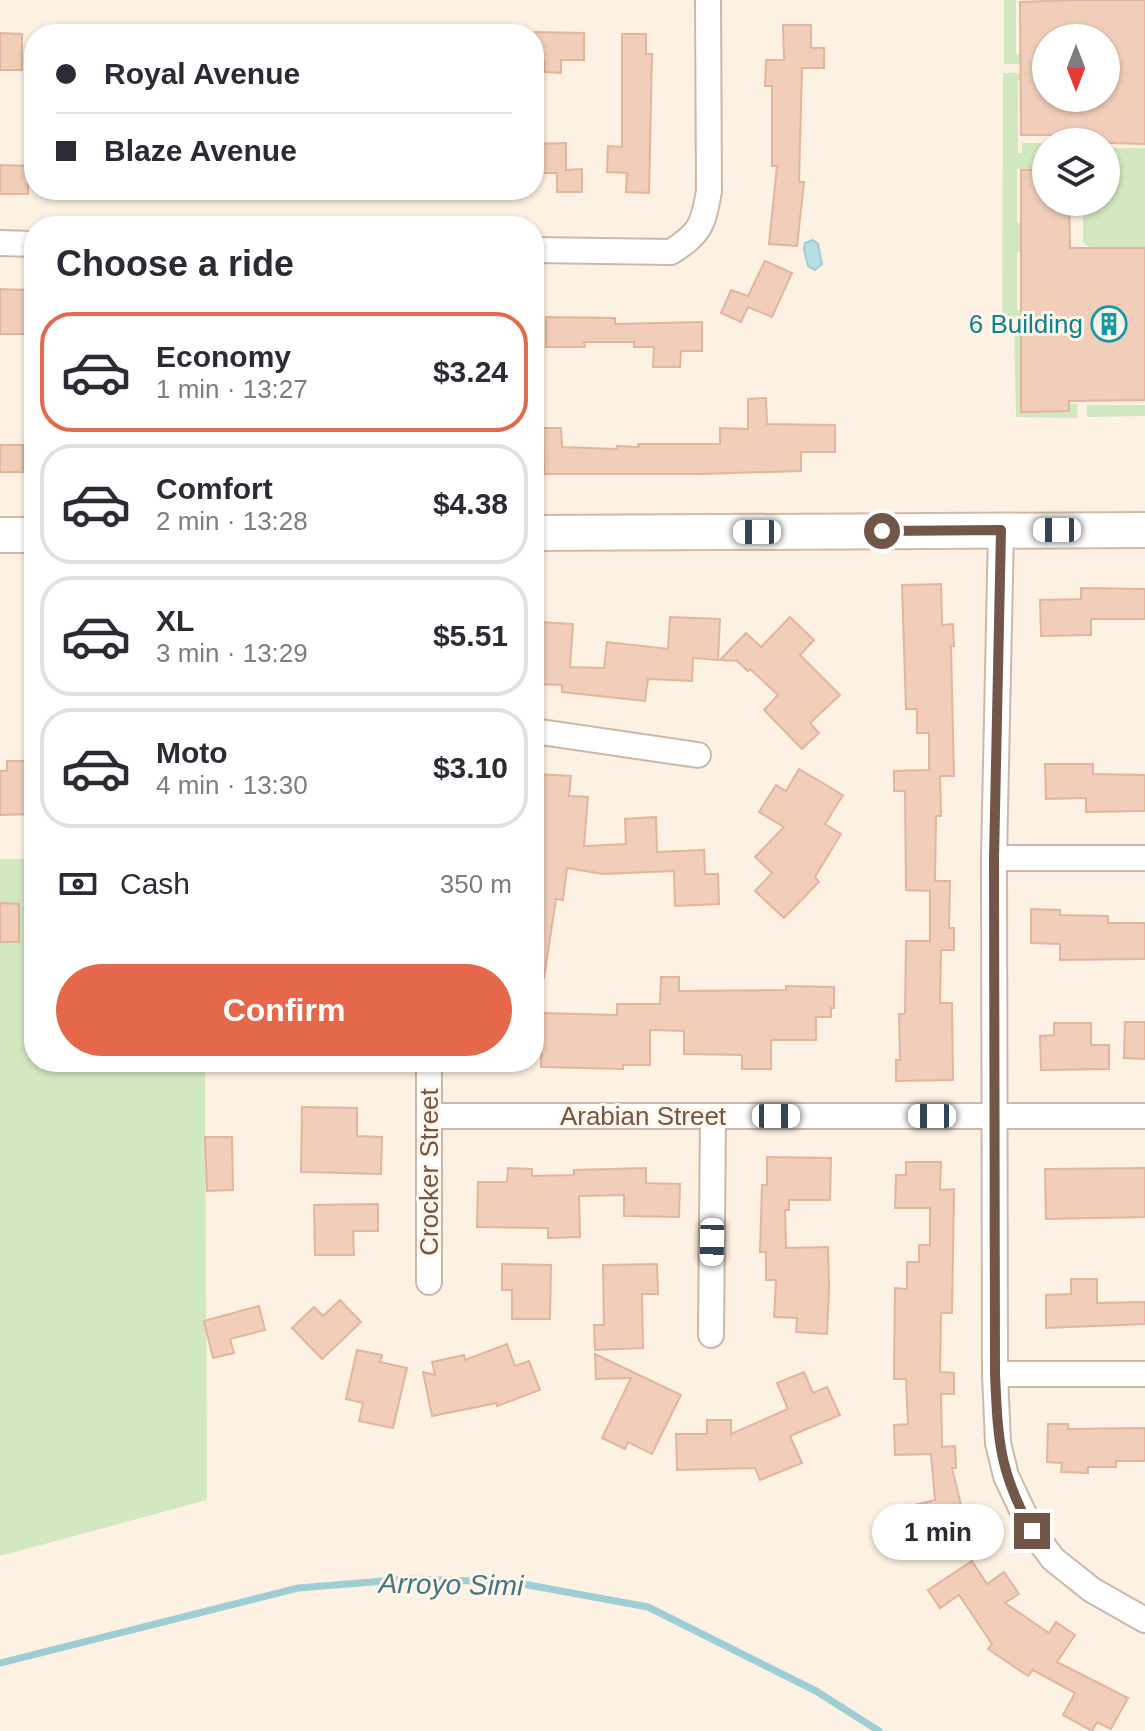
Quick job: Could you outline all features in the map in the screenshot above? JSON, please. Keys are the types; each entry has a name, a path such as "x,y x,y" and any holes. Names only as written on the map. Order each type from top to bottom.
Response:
{"main road":[{"path":"544,533 1145,530"},
{"path":"0,535 24,535"}],"street":[{"path":"544,250 671,252 688,241 704,222 709,191 708,0"},
{"path":"0,243 24,244"},
{"path":"1001,530 994,858 995,1374 998,1443 1006,1476 1032,1531 1053,1559 1092,1590 1145,1620"},
{"path":"544,732 698,755"},
{"path":"994,858 1145,858"},
{"name":"Crocker Street","path":"429,1072 429,1282"},
{"name":"Arabian Street","path":"429,1116 1145,1116"},
{"path":"711,1335 713,1116"},
{"path":"995,1374 1145,1374"}],"green space":[{"path":"1004,0 1016,0 1016,54 1032,54 1032,64 1004,64"},
{"path":"1032,72 1032,81 1018,81 1018,153 1022,153 1022,143 1032,143 1032,168 1017,169 1017,223 1064,223 1065,252 1017,252 1017,310 1060,311 1060,320 1002,320 1003,73"},
{"path":"1120,148 1145,148 1145,247 1089,247 1083,242 1083,216 1120,216"},
{"path":"1014,329 1063,329 1063,340 1021,340 1021,411 1069,411 1069,404 1078,404 1077,418 1016,417"},
{"path":"1087,405 1145,405 1145,416 1087,417"},
{"path":"0,859 24,859 24,1072 205,1072 207,1500 0,1556"}],"water":[{"path":"813,240 818,244 822,264 815,270 808,266 804,250 805,243"}],"building":[{"path":"1145,0 1145,144 1120,143 1120,128 1032,128 1032,135 1021,135 1020,2"},
{"path":"783,25 811,25 811,48 824,48 824,68 802,68 799,182 804,182 797,246 769,244 777,166 772,166 772,86 765,86 766,60 784,60"},
{"path":"544,32 584,33 584,60 561,60 561,73 544,72"},
{"path":"0,33 22,34 22,70 0,70"},
{"path":"622,34 646,34 646,54 652,54 649,193 626,192 627,173 607,172 608,146 622,147"},
{"path":"566,143 566,170 582,169 582,192 557,192 557,173 544,173 544,144"},
{"path":"0,165 24,166 24,194 0,194"},
{"path":"1021,170 1032,170 1032,216 1069,216 1070,248 1145,248 1145,400 1069,401 1069,411 1021,412"},
{"path":"765,261 792,273 772,317 748,307 741,322 721,313 731,290 748,296"},
{"path":"0,289 24,290 24,334 0,334"},
{"path":"546,317 615,318 615,324 702,322 702,351 681,351 680,367 653,367 654,347 634,347 634,342 584,342 585,347 546,347"},
{"path":"766,398 767,424 835,425 835,452 801,452 801,471 544,474 544,428 561,428 562,447 617,449 617,446 639,447 638,444 720,444 720,428 748,429 748,399"},
{"path":"0,445 23,445 23,472 0,472"},
{"path":"941,584 942,625 953,624 954,776 940,776 941,816 936,816 935,881 950,881 949,928 954,928 954,950 941,950 940,1003 952,1003 953,1080 896,1081 896,1060 900,1060 899,1014 905,1014 906,941 930,941 930,891 906,890 905,791 894,791 894,771 929,770 929,733 917,733 917,709 906,709 902,585"},
{"path":"1081,588 1145,589 1145,619 1091,619 1091,635 1041,636 1040,600 1081,599"},
{"path":"670,617 720,619 718,660 693,658 692,681 648,679 645,701 562,692 562,685 544,684 544,622 573,624 570,667 604,668 607,642 668,649"},
{"path":"790,617 814,640 800,655 840,695 810,723 819,733 802,749 764,710 778,695 737,661 720,660 746,633 761,647"},
{"path":"7,761 24,761 24,814 0,815 0,771 7,771"},
{"path":"1045,764 1093,764 1093,774 1145,775 1145,811 1086,812 1086,798 1046,799"},
{"path":"799,769 843,795 825,824 841,834 815,877 819,882 784,918 755,891 772,873 755,857 784,827 759,812 776,785 786,791"},
{"path":"544,774 571,776 569,796 588,797 584,846 626,844 625,819 656,817 657,852 704,850 705,874 718,874 719,904 675,906 674,871 603,874 567,868 563,900 556,899 544,978"},
{"path":"0,903 19,904 19,942 0,942"},
{"path":"1031,909 1060,910 1060,915 1108,916 1108,923 1145,923 1145,959 1060,960 1060,944 1031,943"},
{"path":"661,977 679,977 679,991 834,987 831,1017 816,1017 816,1040 771,1040 771,1069 742,1069 742,1055 684,1054 684,1031 650,1030 650,1065 623,1065 623,1069 544,1067 544,1013 617,1015 617,1004 660,1004"},
{"path":"1125,1022 1145,1022 1145,1059 1124,1058"},
{"path":"1054,1023 1091,1023 1091,1045 1109,1045 1109,1069 1041,1070 1040,1036 1054,1035"},
{"path":"302,1107 357,1108 357,1136 382,1137 381,1174 301,1172"},
{"path":"205,1137 232,1137 233,1190 207,1191"},
{"path":"767,1157 831,1158 830,1200 789,1200 789,1210 785,1210 786,1248 828,1247 827,1334 796,1332 797,1318 774,1317 776,1280 766,1280 766,1252 760,1252 762,1185 767,1185"},
{"path":"906,1162 941,1162 940,1190 954,1189 952,1313 941,1313 940,1372 954,1373 954,1394 941,1394 942,1447 955,1446 956,1468 952,1468 961,1505 944,1509 952,1544 918,1552 915,1540 906,1542 898,1509 935,1500 931,1454 895,1455 894,1425 908,1424 906,1379 894,1379 895,1288 907,1289 907,1262 919,1262 919,1245 930,1245 930,1208 895,1208 896,1175 906,1175"},
{"path":"508,1168 532,1169 532,1176 574,1175 574,1170 646,1168 646,1183 680,1184 679,1217 624,1216 624,1195 579,1196 580,1237 548,1238 548,1228 477,1227 478,1182 507,1182"},
{"path":"1145,1168 1145,1217 1046,1219 1045,1169"},
{"path":"378,1204 378,1231 353,1231 354,1255 315,1255 314,1205"},
{"path":"502,1264 551,1265 550,1319 512,1319 512,1290 502,1290"},
{"path":"657,1264 658,1294 642,1294 643,1348 595,1350 594,1325 604,1325 603,1265"},
{"path":"1071,1279 1097,1279 1097,1303 1145,1302 1145,1324 1046,1328 1046,1295 1071,1294"},
{"path":"340,1300 361,1322 322,1359 292,1328 314,1307 323,1316"},
{"path":"259,1306 265,1330 230,1339 234,1353 213,1358 204,1321"},
{"path":"507,1344 515,1366 529,1361 540,1390 497,1406 497,1403 432,1416 423,1372 435,1375 432,1362 464,1355 465,1360"},
{"path":"357,1350 382,1355 380,1362 407,1368 393,1428 359,1421 363,1403 346,1399"},
{"path":"595,1354 681,1395 652,1454 628,1442 625,1449 602,1438 631,1378 596,1379"},
{"path":"804,1372 813,1393 827,1387 840,1415 790,1436 802,1463 760,1480 755,1468 677,1470 676,1434 707,1434 707,1420 731,1420 731,1434 788,1409 777,1383"},
{"path":"1048,1424 1068,1424 1068,1429 1145,1428 1145,1461 1116,1461 1116,1467 1088,1467 1088,1473 1061,1472 1062,1463 1047,1462"},
{"path":"972,1561 987,1584 1004,1572 1019,1594 1005,1603 1049,1633 1056,1622 1075,1635 1057,1662 1128,1698 1111,1729 1097,1722 1092,1731 1063,1715 1075,1693 1033,1670 1028,1676 988,1649 992,1644 959,1595 940,1608 928,1590"}],"waterway":[{"name":"Arroyo Simi","path":"0,1663 298,1588 409,1579 512,1582 648,1607 816,1691 879,1731"}],"place":[{"name":"6 Building","path":"1109,324"}],"route":[{"path":"882,531 1001,530 994,858 995,1374 998,1443 1015,1500 1032,1531"}]}
